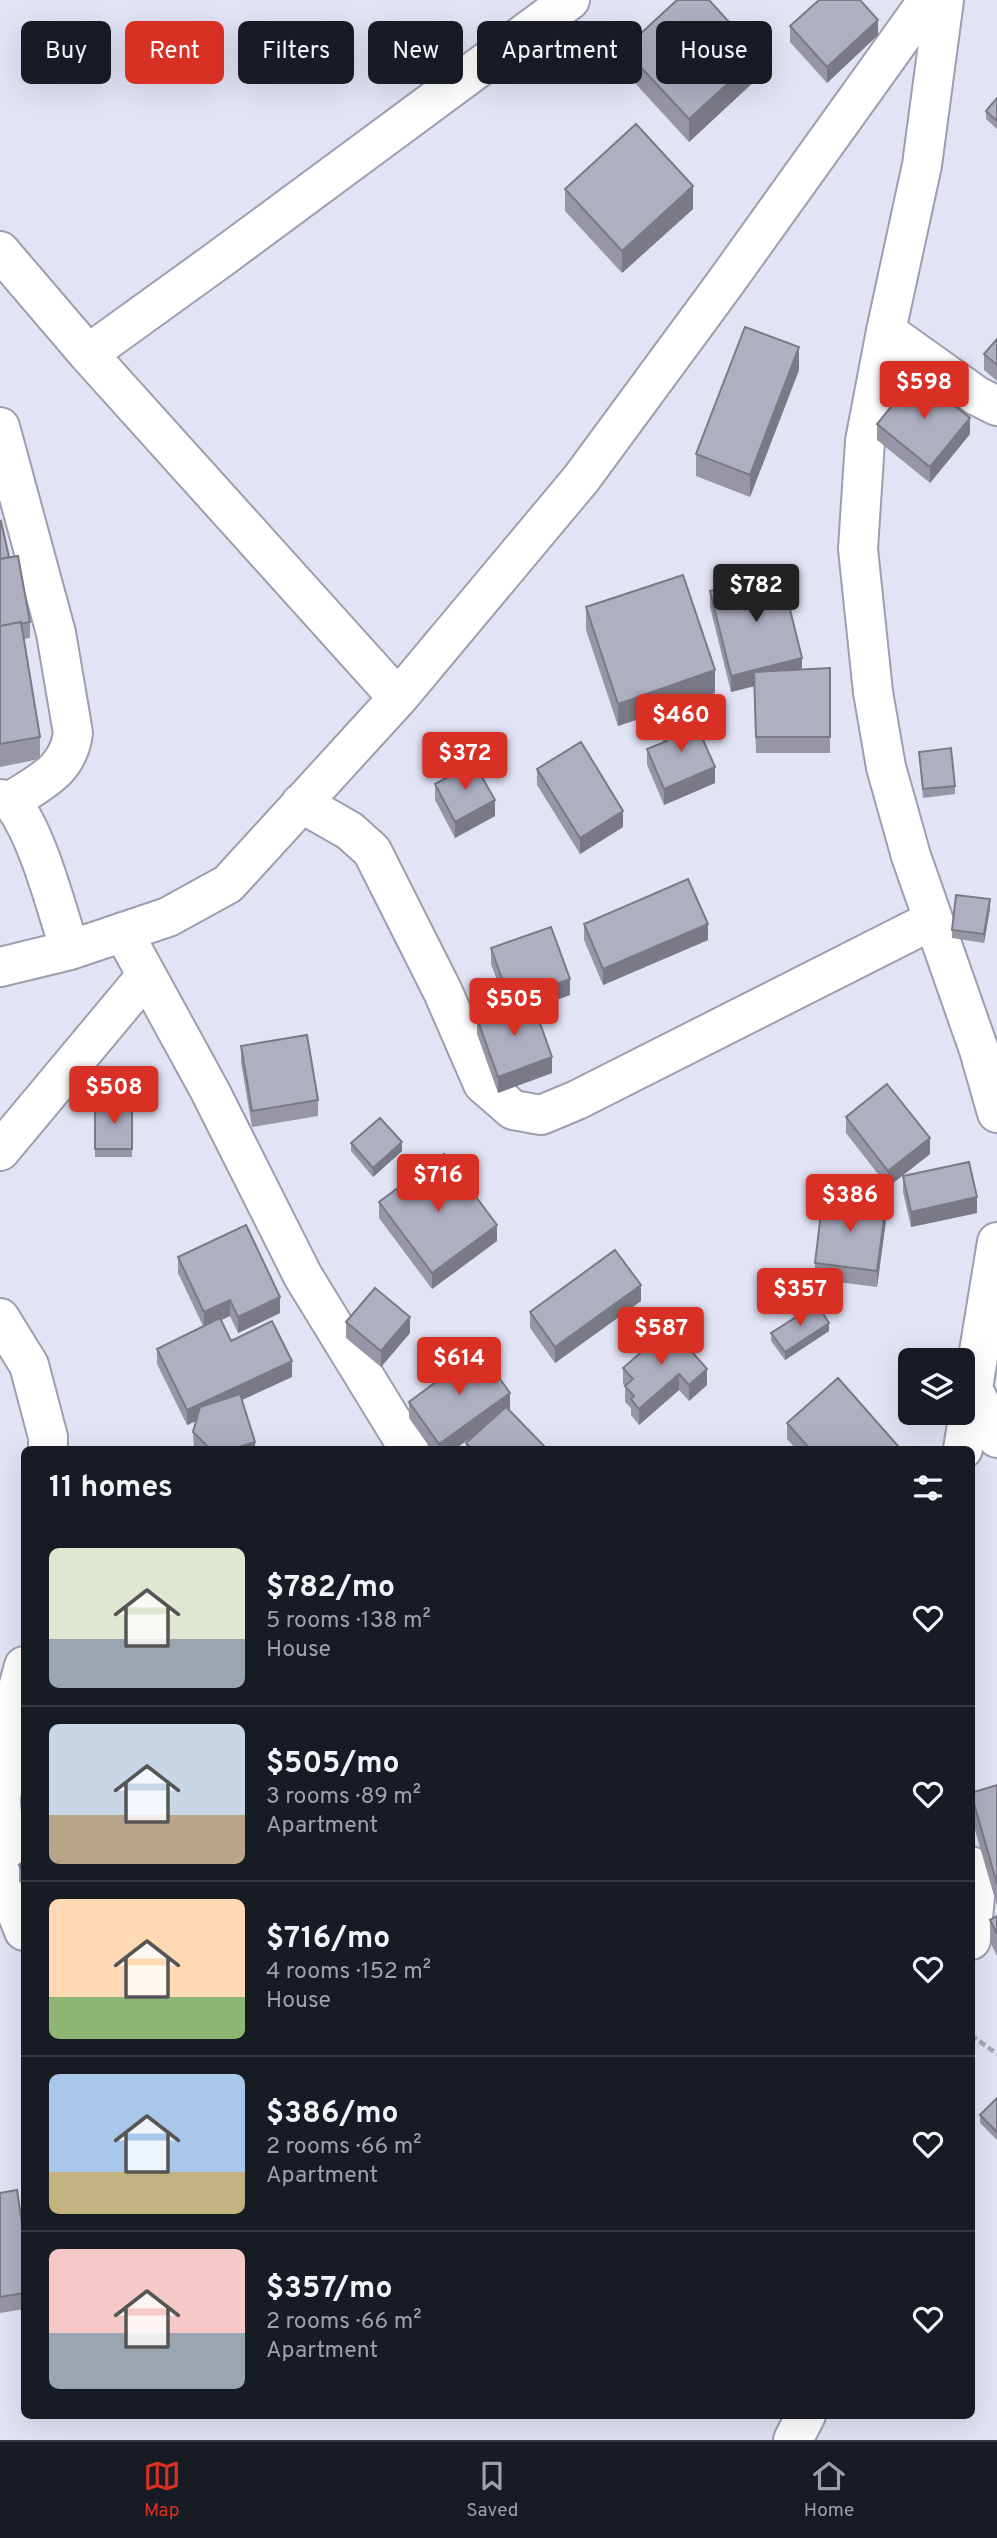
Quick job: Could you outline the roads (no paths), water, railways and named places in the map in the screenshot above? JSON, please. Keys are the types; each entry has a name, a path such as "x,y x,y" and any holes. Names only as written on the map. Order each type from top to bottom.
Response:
{"street":[{"path":"88,354 570,0"},
{"path":"0,967 70,950 168,917 229,884 398,698 581,479 928,0"},
{"path":"944,0 922,165 865,441 858,549 873,692 886,767 911,856 979,1050 997,1113"},
{"path":"0,251 88,354 398,698"},
{"path":"886,331 976,396 997,406"},
{"path":"0,427 56,633 73,733 71,748 65,761 51,774 6,800 20,812 31,837 70,950"},
{"path":"301,803 350,831 372,851 443,992 483,1084 513,1110 541,1115 577,1100 933,920"},
{"path":"123,932 210,1091 303,1276 407,1446"},
{"path":"0,1151 146,976"},
{"path":"969,1444 974,1391 996,1251"},
{"path":"0,1318 29,1365 48,1446"},
{"path":"21,1678 10,1717 1,1801 4,1890 21,1925"},
{"path":"793,2440 804,2419"}]}
